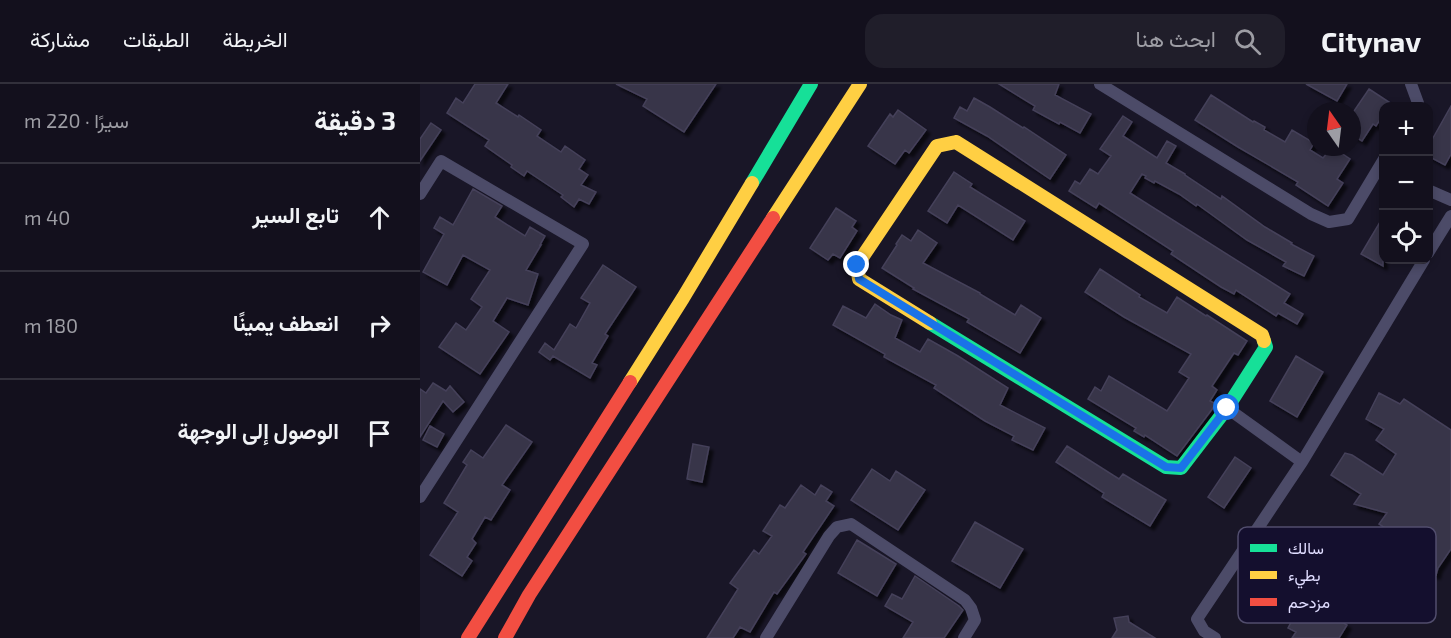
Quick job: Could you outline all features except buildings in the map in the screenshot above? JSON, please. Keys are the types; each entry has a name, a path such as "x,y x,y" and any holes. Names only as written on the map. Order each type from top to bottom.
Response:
{"street":[{"path":"505,638 529,595 567,509 683,298 811,84"},
{"path":"468,638 567,509 860,84"},
{"path":"1100,84 1311,214 1329,222 1348,219 1379,166"},
{"path":"1411,84 1418,102"},
{"path":"956,142 1262,335 1266,347 1227,408 1181,468 1166,467 859,279 857,265 938,146 956,142"},
{"path":"420,194 441,161 583,244 420,497"},
{"path":"1433,192 1451,200"},
{"path":"1433,245 1451,216"},
{"path":"1259,527 1302,462 1422,264"},
{"path":"1227,408 1302,462"},
{"path":"766,638 829,536 837,527 850,524 964,600 975,620 964,638"},
{"path":"1215,638 1204,630 1197,619 1238,558"}],"traffic: fast":[{"path":"752,183 811,84"},
{"path":"930,323 1166,467 1181,468 1227,408 1266,347 1264,341"}],"traffic: slow":[{"path":"773,218 860,84"},
{"path":"956,142 1262,335 1264,341"},
{"path":"930,323 859,279 857,265 937,146 956,142"},
{"path":"630,382 752,183"}],"traffic: jam":[{"path":"505,638 529,595 773,218"},
{"path":"468,638 630,382"}],"route":[{"path":"857,265 859,279 1166,467 1181,468 1227,408"}]}
